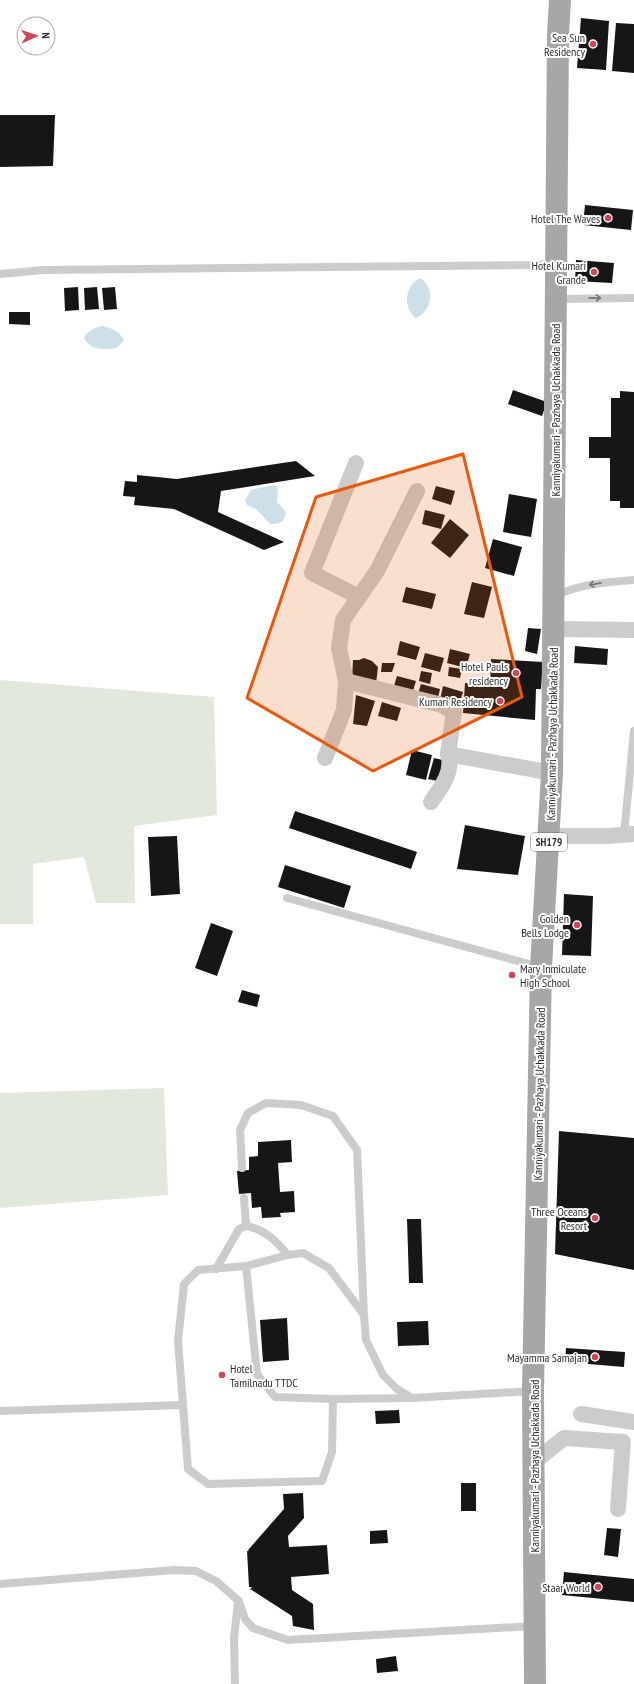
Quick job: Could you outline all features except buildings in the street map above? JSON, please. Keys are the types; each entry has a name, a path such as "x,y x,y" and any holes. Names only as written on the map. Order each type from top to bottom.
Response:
{"main road":[{"name":"Kanniyakumari - Pazhaya Uchakkada Road","path":"536,1684 533,1391 541,967 550,836 552,773 558,34 560,0"}],"street":[{"path":"356,463 312,573 359,597"},
{"path":"326,758 344,710 346,681 340,648 343,620 377,571 417,491"},
{"path":"554,628 634,630"},
{"path":"346,681 442,705 454,712 448,754 450,760 444,784 431,802"},
{"path":"448,754 552,773"},
{"path":"550,836 608,836 629,834"},
{"path":"581,1414 634,1422"},
{"path":"534,1462 564,1438 623,1442 633,1435 634,1428"},
{"path":"618,1509 623,1442"}],"lane":[{"path":"0,274 44,270 536,265 556,263"},
{"path":"556,299 634,298"},
{"path":"554,597 566,590 603,583 634,580"},
{"path":"629,834 634,731"},
{"path":"286,898 541,967"},
{"path":"242,1168 240,1130 248,1113 266,1103 301,1105 333,1116 357,1150 366,1340 383,1374 397,1389 412,1398"},
{"path":"244,1198 246,1226"},
{"path":"216,1269 238,1229 246,1226 254,1228 274,1238 288,1255"},
{"path":"333,1398 332,1452 322,1481 208,1484 188,1469 178,1341 184,1284 198,1270 246,1266 288,1255 303,1253 329,1268 364,1315"},
{"path":"246,1266 257,1374 275,1397 412,1398 533,1391"},
{"path":"0,1411 182,1405"},
{"path":"0,1584 174,1570 196,1571 216,1581 239,1601 245,1619 253,1628 288,1640 536,1626"},
{"path":"235,1684 234,1638 239,1601"}],"highlighted area":[{"path":"463,454 522,697 373,771 247,698 316,497"}],"shaded area":[{"path":"0,680 214,697 217,815 134,826 135,903 96,903 84,857 33,864 33,924 0,924"},
{"path":"164,1088 168,1195 0,1208 0,1093"}],"water":[{"path":"420,278 428,287 430,299 426,310 416,318 409,309 407,297 411,286"},
{"path":"102,326 115,330 120,334 124,340 117,348 98,349 90,345 84,338 91,330"},
{"path":"273,485 278,487 277,502 286,512 283,521 276,524 270,524 256,509 247,505 245,500 251,490"}],"place":[{"name":"Sea Sun Residency","path":"593,44"},
{"name":"Hotel The Waves","path":"608,218"},
{"name":"Hotel Kumari Grande","path":"594,272"},
{"name":"Hotel Pauls residency","path":"516,673"},
{"name":"Kumari Residency","path":"500,701"},
{"name":"Golden Bells Lodge","path":"577,925"},
{"name":"Mary Inmiculate High School","path":"512,975"},
{"name":"Three Oceans Resort","path":"595,1218"},
{"name":"Mayamma Samajan","path":"595,1357"},
{"name":"Hotel Tamilnadu TTDC","path":"222,1375"},
{"name":"Staar World","path":"598,1587"}]}
